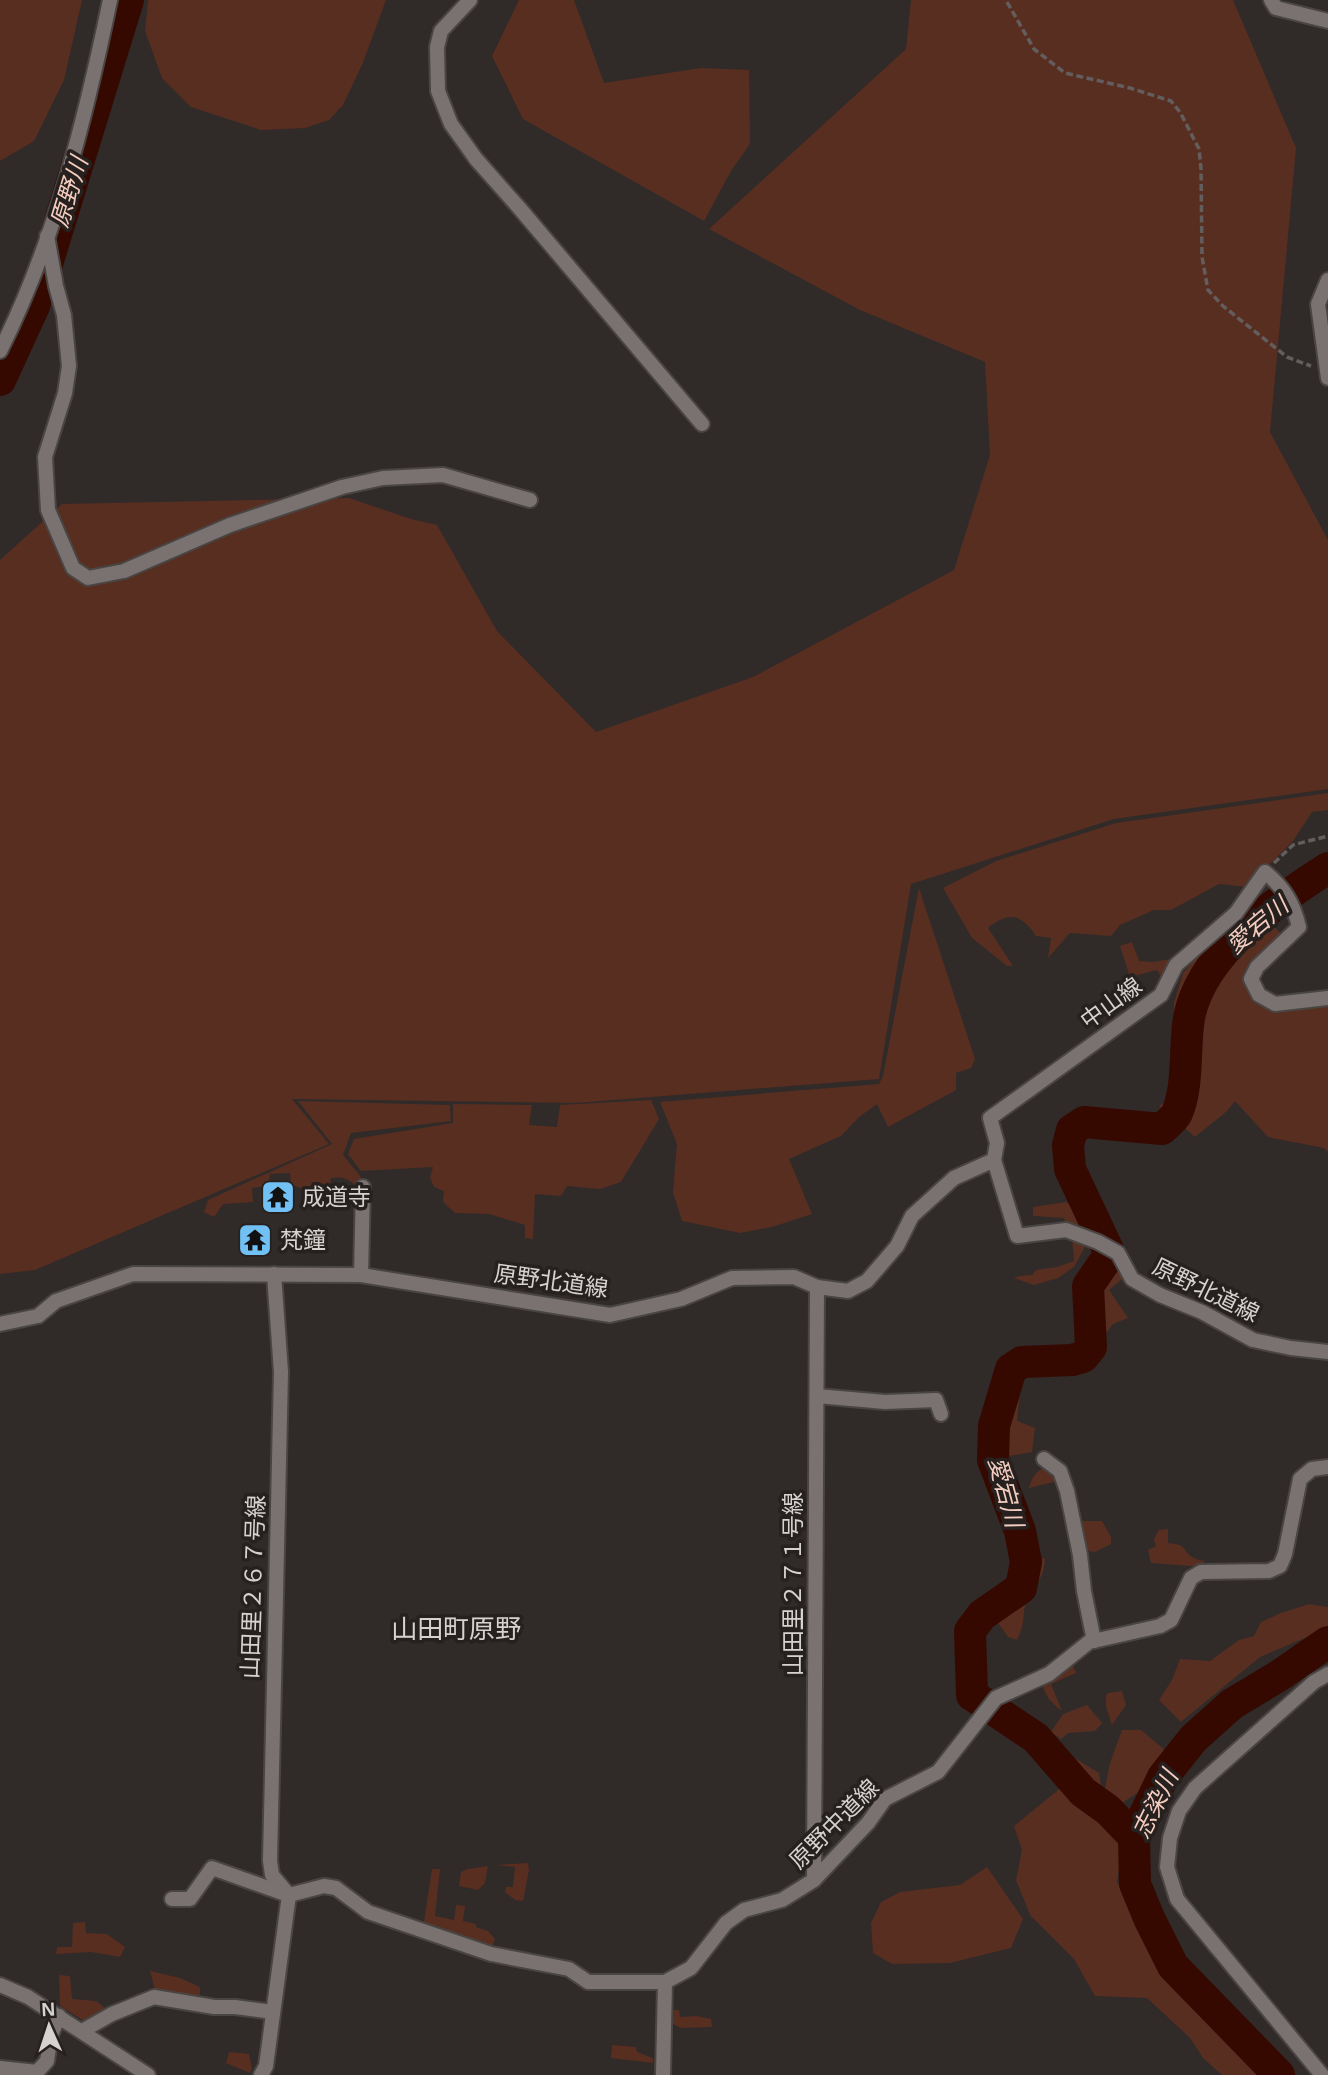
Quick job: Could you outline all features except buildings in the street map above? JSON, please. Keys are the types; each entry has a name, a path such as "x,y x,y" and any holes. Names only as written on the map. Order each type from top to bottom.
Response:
{"street":[{"path":"0,351 47,236 73,160 110,0"},
{"path":"470,0 441,32 437,47 438,91 451,124 476,159 702,424"},
{"path":"1271,0 1276,8 1328,21"},
{"path":"47,236 64,315 69,366 65,393 45,457 48,510 73,568 88,578 124,571 230,525 342,486 383,478 443,475 530,500"},
{"path":"1327,375 1318,304 1328,280"},
{"path":"1265,872 1279,883 1295,908 1299,927 1257,967 1251,979 1259,995 1275,1004 1328,998"},
{"name":"中山線","path":"994,1160 997,1143 990,1118 1161,995 1176,965 1236,913 1265,872"},
{"name":"原野北道線","path":"0,1324 38,1316 56,1301 133,1273 361,1275 610,1315 681,1299 732,1278 794,1278 817,1287 848,1291 867,1281 897,1245 912,1216 954,1178 994,1160 1017,1236 1066,1230 1118,1253 1132,1279 1253,1340 1291,1349 1328,1352"},
{"path":"361,1275 363,1187"},
{"name":"山田里２６７号線","path":"274,1274 281,1372 270,1861 272,1875 289,1895"},
{"name":"山田里２７１号線","path":"814,1880 817,1287"},
{"path":"817,1396 885,1402 936,1400 941,1414"},
{"path":"1044,1459 1060,1471 1067,1492 1094,1641"},
{"name":"原野中道線","path":"665,1982 691,1968 726,1923 744,1910 782,1900 814,1880 868,1823 886,1798 938,1772 996,1698 1049,1674 1089,1642 1160,1626 1171,1620 1191,1578 1201,1572 1269,1571 1280,1566 1285,1554 1300,1479 1312,1469 1328,1467"},
{"path":"1322,2075 1177,1899 1167,1867 1170,1838 1179,1811 1195,1788 1314,1682 1328,1674"},
{"path":"172,1899 190,1899 212,1868 289,1895 324,1886 336,1888 368,1912 491,1954 569,1969 588,1982 665,1982 663,2075"},
{"path":"261,2075 266,2066 289,1895"},
{"path":"0,1985 28,1997 148,2075"},
{"path":"82,2031 112,2014 155,1997 214,2007 273,2012"},
{"path":"0,2068 37,2072 47,2061 51,2035 59,2016"}],"path":[{"path":"1007,2 1034,50 1065,73 1171,101 1180,112 1199,149 1202,257 1208,290 1223,306 1287,357 1327,375"},
{"path":"1265,872 1293,845 1328,836"}],"shaded area":[{"path":"0,0 82,0 64,80 34,141 0,161"},
{"path":"148,0 386,0 362,65 343,105 329,120 305,128 261,130 191,107 162,78 145,31"},
{"path":"519,0 574,0 604,83 701,68 749,70 750,144 731,171 704,221 523,119 492,56"},
{"path":"911,0 1233,0 1296,148 1270,432 1328,540 1328,789 1114,819 911,884 879,1079 576,1103 292,1099 329,1144 35,1270 0,1274 0,560 62,504 349,498 437,525 497,631 596,732 753,677 954,570 990,455 985,362 860,310 709,229 906,49"},
{"path":"1328,793 1328,810 1312,812 1293,841 1247,887 1219,884 1171,910 1154,910 1120,925 1111,936 1070,933 1048,958 1051,938 1036,936 1020,919 1008,917 988,928 1013,966 1007,966 972,938 943,888 996,861 1116,823"},
{"path":"919,888 975,1059 971,1068 956,1073 956,1090 888,1127 877,1104 858,1118 841,1136 789,1159 812,1214 772,1227 740,1233 682,1221 673,1192 677,1144 660,1102 879,1084 883,1076"},
{"path":"1249,900 1283,936 1255,965 1258,1000 1328,1002 1328,1152 1324,1148 1268,1137 1235,1101 1226,1112 1195,1137 1159,1106 1170,1099 1175,1050 1174,1003 1183,973 1219,939"},
{"path":"1132,942 1139,961 1173,959 1166,978 1157,970 1130,977 1120,946"},
{"path":"651,1100 659,1119 621,1182 600,1189 567,1186 561,1196 535,1194 533,1239 525,1238 525,1225 489,1214 455,1213 443,1202 444,1191 434,1187 430,1178 433,1167 361,1171 348,1154 354,1139 453,1123 453,1104 532,1105 529,1125 557,1127 560,1105"},
{"path":"298,1101 450,1105 451,1121 351,1133 343,1155 361,1177 359,1188 346,1179 331,1178 330,1185 314,1185 307,1191 291,1184 290,1173 270,1174 268,1186 252,1188 253,1202 223,1204 214,1217 204,1212 208,1200 332,1144"},
{"path":"1064,1156 1078,1156 1113,1242 1101,1241 1067,1226 1064,1218 1033,1216 1033,1207 1066,1202 1076,1209 1061,1173"},
{"path":"1072,1237 1086,1245 1074,1267 1058,1278 1034,1285 1014,1278 1074,1261"},
{"path":"1104,1254 1122,1264 1126,1276 1109,1290 1128,1318 1113,1324 1097,1345 1087,1340 1081,1287 1090,1269"},
{"path":"1021,1381 1017,1421 1035,1428 1032,1452 1003,1457 1004,1468 997,1462 996,1457 996,1449 1005,1446 1004,1432 995,1428 1003,1400 996,1396 1000,1386"},
{"path":"1047,1466 1058,1472 1058,1481 1029,1488 1035,1474"},
{"path":"1079,1521 1102,1521 1111,1537 1111,1544 1095,1552 1084,1550"},
{"path":"1168,1529 1168,1543 1182,1546 1192,1557 1204,1561 1204,1567 1151,1563 1148,1550 1156,1546 1154,1539 1159,1530"},
{"path":"1045,1558 1040,1579 1027,1599 1017,1640 1008,1637 996,1620 1001,1608 1024,1591 1032,1560"},
{"path":"1309,1604 1328,1607 1328,1628 1260,1657 1181,1722 1159,1700 1172,1680 1180,1659 1210,1661 1239,1640 1254,1636 1261,1622"},
{"path":"1069,1665 1073,1666 1076,1673 1051,1684 1062,1711 1049,1699 1042,1683"},
{"path":"1122,1691 1126,1705 1112,1725 1106,1707 1106,1696 1108,1693"},
{"path":"1087,1705 1102,1723 1095,1731 1068,1733 1061,1739 1051,1732 1063,1714"},
{"path":"1122,1730 1141,1730 1166,1751 1147,1787 1120,1804 1105,1788 1110,1763"},
{"path":"1037,1735 1099,1773 1103,1798 1076,1780"},
{"path":"1063,1786 1123,1840 1117,1882 1161,1969 1210,2019 1258,2075 1222,2075 1203,2058 1190,2038 1147,1998 1095,1996 1074,1959 1030,1915 1016,1880 1022,1850 1014,1826"},
{"path":"528,1863 523,1901 515,1900 505,1892 506,1887 513,1887 515,1867 495,1865"},
{"path":"488,1866 485,1883 478,1890 459,1886 461,1872"},
{"path":"987,1867 1023,1919 1011,1948 950,1963 892,1964 873,1953 871,1923 881,1902 900,1892 960,1885"},
{"path":"432,1869 440,1869 435,1916 454,1920 456,1905 465,1906 463,1921 488,1931 495,1939 492,1947 427,1927 424,1922"},
{"path":"85,1922 86,1933 107,1934 125,1947 120,1957 91,1952 56,1954 57,1947 72,1947 73,1923"},
{"path":"150,1971 180,1978 200,1987 200,2002 156,1994"},
{"path":"59,1975 70,1976 72,1999 96,2001 109,2011 89,2024 60,2006"},
{"path":"671,2010 679,2010 680,2017 711,2019 712,2027 681,2028 669,2022"},
{"path":"612,2045 636,2047 637,2052 653,2058 653,2063 611,2058"},
{"path":"229,2052 249,2054 252,2068 250,2073 226,2063"}],"waterway":[{"name":"原野川","path":"0,380 34,306 128,0"},
{"name":"愛宕川","path":"1134,1837 1108,1810 1083,1792 1036,1738 972,1695 970,1631 982,1615 1021,1588 1026,1562 1020,1531 993,1460 994,1426 1011,1369 1022,1362 1083,1357 1091,1347 1088,1286 1110,1254 1070,1169 1068,1145 1072,1130 1084,1122 1162,1129 1172,1119 1181,1102 1189,1018 1196,994 1208,972 1225,951 1264,913 1328,868"},
{"name":"愛宕川","path":"1279,2075 1173,1966 1135,1884 1134,1837 1163,1777 1193,1739 1232,1704 1328,1642"}],"place":[{"name":"成道寺","path":"278,1197"},
{"name":"梵鐘","path":"255,1240"}],"district":[{"name":"山田町原野","path":"456,1629"}],"water label":[{"name":"志染川","path":"1155,1804"}]}
